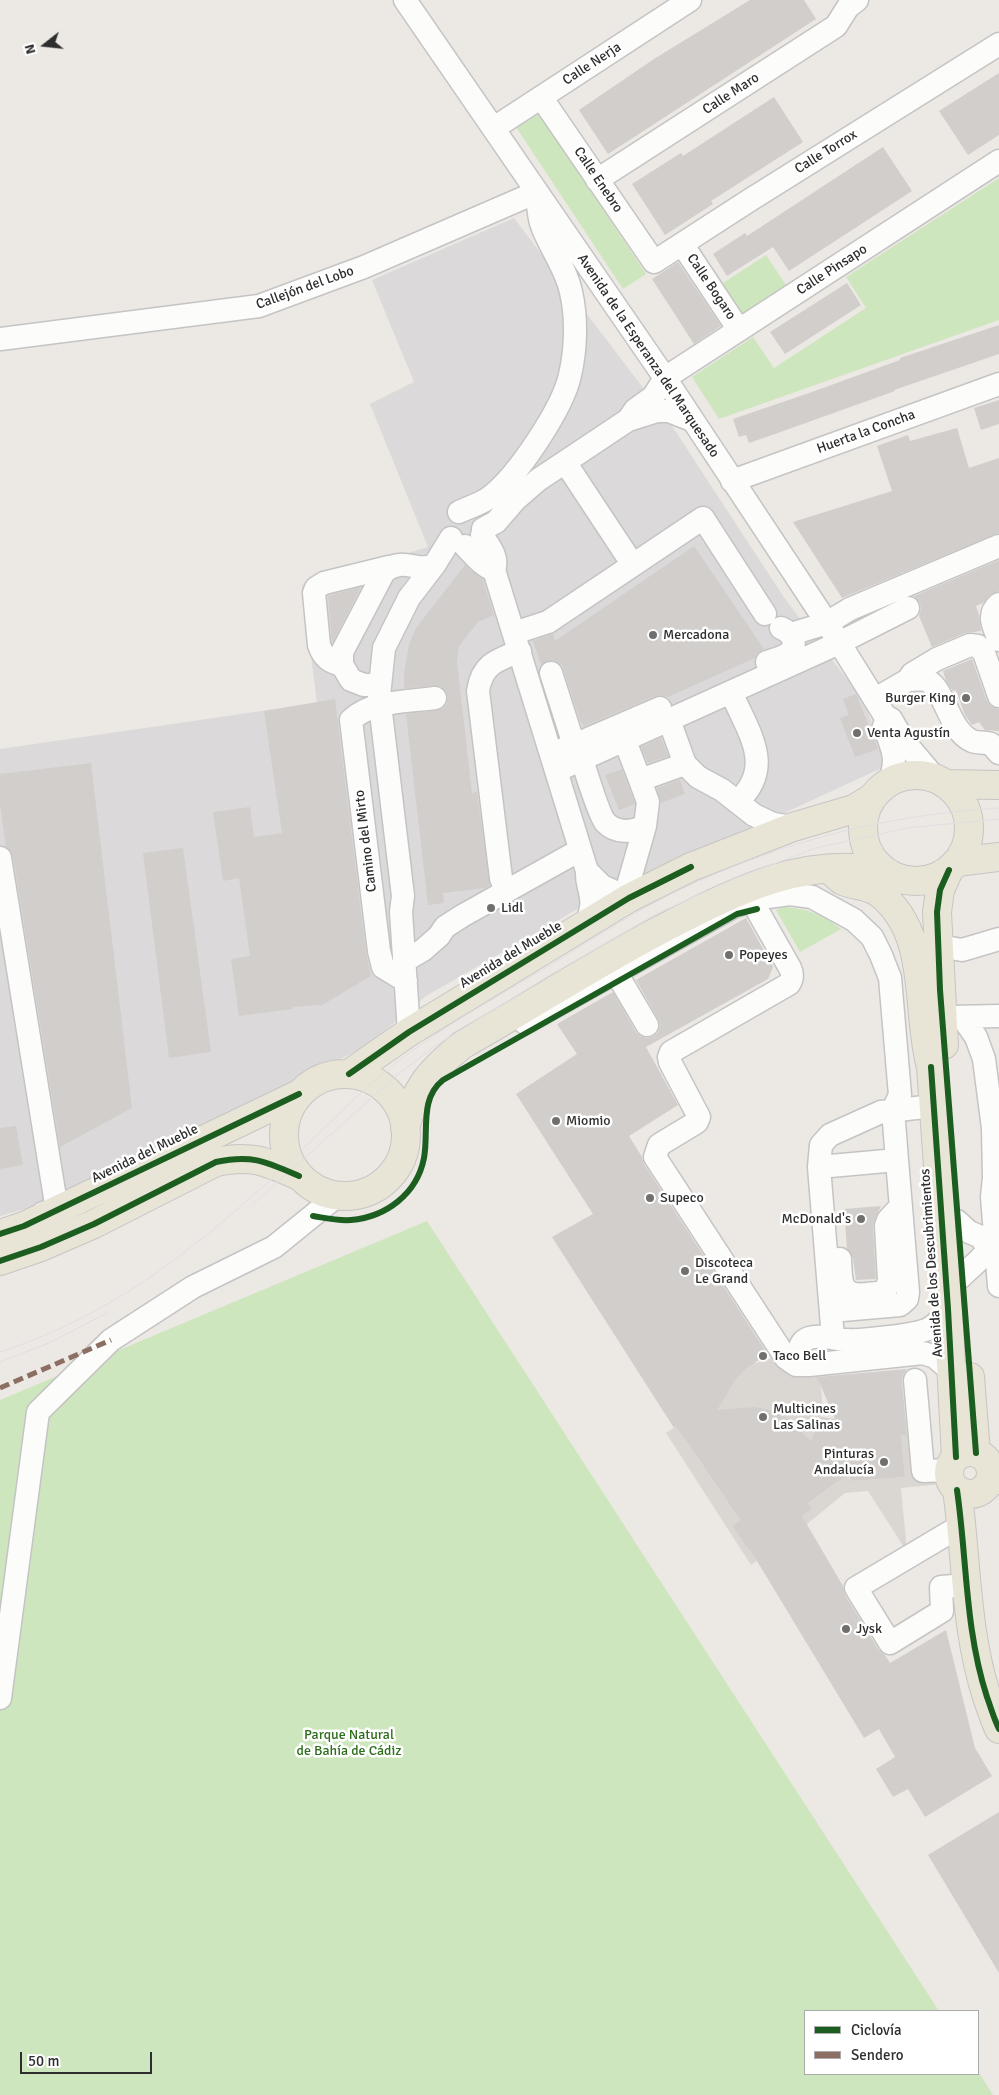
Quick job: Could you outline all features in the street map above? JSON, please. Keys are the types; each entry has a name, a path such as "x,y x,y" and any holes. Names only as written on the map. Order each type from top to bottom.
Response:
{"main road":[{"path":"893,875 872,858 864,837 864,815 881,790 912,775 940,781 999,781"},
{"path":"940,781 961,800 968,821 967,843 953,866"},
{"name":"Avenida del Mueble","path":"349,1074 409,1032 629,898 691,867 793,828 854,809 881,790"},
{"path":"405,1128 419,1088 442,1062 462,1046 533,1011 732,894 786,875 812,870 867,868 919,881 935,878 953,866 999,857"},
{"name":"Avenida de los Descubrimientos","path":"953,866 940,890 937,912 940,990 952,1017 957,1220 961,1277 987,1619 993,1660 999,1683"},
{"name":"Avenida de los Descubrimientos","path":"828,869 842,881 864,886 878,892 893,906 905,926 914,948 917,963 925,1048 931,1067"},
{"name":"Avenida de los Descubrimientos","path":"893,875 910,897 925,954 933,1048 931,1067 933,1106 952,1372 976,1473 962,1525 966,1585 974,1651 981,1679 999,1729"},
{"path":"349,1074 362,1076 383,1088 394,1099 402,1113 405,1128 405,1144 401,1159 387,1179 368,1192 352,1196 336,1196 310,1186 299,1176 291,1164 284,1145 283,1132 291,1105 299,1094 322,1078 349,1074"},
{"name":"Avenida del Mueble","path":"0,1234 24,1226 299,1094"},
{"path":"0,1261 94,1224 216,1162 252,1158 299,1176"}],"street":[{"name":"Avenida de la Esperanza del Marquesado","path":"405,0 664,378 839,642 880,708 891,719 903,740 940,781"},
{"name":"Calle Nerja","path":"494,128 690,0"},
{"name":"Calle Maro","path":"597,180 836,26 848,7 857,0"},
{"name":"Calle Torrox","path":"654,262 999,44"},
{"name":"Calle Enebro","path":"541,97 654,262"},
{"name":"Calle Pinsapo","path":"664,378 999,161"},
{"name":"Callejón del Lobo","path":"0,339 259,306 364,267 536,192"},
{"path":"489,498 533,447 557,405 570,376 575,334 571,291 565,273 541,225 536,192"},
{"name":"Calle Bogaro","path":"682,244 739,330"},
{"path":"628,420 635,410 653,397 664,378"},
{"name":"Huerta la Concha","path":"732,480 999,384"},
{"path":"409,1032 401,912 403,896 380,695 384,648 408,598 435,564 470,537 496,522 515,500 538,480 628,420 657,410 669,411 692,420"},
{"path":"565,462 633,565"},
{"path":"470,537 478,516 466,510 459,512 489,498 538,480"},
{"path":"506,892 501,878 478,691 482,676 491,664 517,642 702,518 779,625 794,642 786,655 554,763"},
{"path":"470,537 493,553 496,564 494,570 584,860 586,880 592,899 592,907 586,925"},
{"path":"779,625 827,624 850,609 999,546"},
{"path":"342,665 334,663 321,653 314,592 316,588 324,583 401,564 420,567 435,564"},
{"path":"389,568 377,581 342,652 342,665 351,680 364,685 380,695 435,698"},
{"path":"999,604 994,609 991,619 999,640"},
{"path":"578,752 625,741 908,608"},
{"path":"881,790 895,762 894,751 883,725 880,708 912,674 937,658 965,646 974,645 984,653 999,696"},
{"path":"551,673 604,821 619,831 637,830 645,826"},
{"path":"908,680 923,680 931,684 956,726 972,741 995,744"},
{"path":"732,692 757,752 758,767 755,781 748,793 737,802"},
{"name":"Camino del Mirto","path":"380,695 369,708 351,720 379,951 383,967 406,971"},
{"path":"669,720 685,764 698,777 722,790 754,815 773,824 793,828"},
{"path":"584,860 602,886 629,898 629,882 645,826 648,802 625,741"},
{"path":"640,780 685,764"},
{"path":"0,858 57,1210 0,1222"},
{"path":"406,971 445,927 506,892 584,860"},
{"path":"647,1025 612,965 733,907 752,901 790,894 812,897 854,920 872,937 890,978 900,1095 893,1110 907,1299 900,1305 831,1311"},
{"path":"752,901 793,976 789,984 671,1052 670,1062 699,1117 697,1122 659,1145 655,1157 786,1358 796,1365 809,1365 923,1353 935,1356 952,1372"},
{"path":"939,946 962,950 999,939"},
{"path":"940,990 972,948"},
{"path":"952,1017 999,1016"},
{"path":"952,1017 976,1037 984,1059 993,1128 994,1178 992,1196 994,1248 999,1286"},
{"path":"901,1206 886,1226 888,1287 880,1293 856,1295 848,1292 841,1280 826,1166 821,1145 830,1135 881,1112 933,1106"},
{"path":"826,1166 897,1160"},
{"path":"826,1166 833,1338"},
{"path":"0,1698 38,1412 111,1340 193,1287 274,1247 336,1196"},
{"path":"957,1220 969,1232 982,1237 994,1248"},
{"path":"961,1277 971,1266 994,1248"},
{"path":"809,1365 801,1358 800,1354 803,1341 811,1337 847,1340 918,1333 930,1328 941,1320 948,1309"},
{"path":"915,1380 923,1471 976,1473"},
{"path":"962,1525 856,1588 890,1643 942,1611 941,1587 966,1585"}],"shaded area":[{"path":"514,218 672,426 785,599 864,701 886,766 581,907 426,996 365,1047 45,1203 0,1216 0,749 317,703 302,585 428,547 370,404 414,382 372,280"},
{"path":"777,1357 816,1370 821,1387 822,1403 821,1416 816,1429 852,1481 905,1477 901,1435 912,1434 941,1478 942,1484 901,1488 907,1552 868,1491 845,1493 807,1524 751,1565 666,1433 727,1393 736,1379 747,1368 761,1361","holes":["756,1407 772,1410 786,1417 797,1428 837,1482 808,1503 812,1509 750,1552 732,1526 740,1520 684,1438"]}],"green space":[{"path":"536,109 646,274 623,289 514,124"},
{"path":"999,178 999,320 719,419 692,377 753,337 774,368 866,308 846,277"},
{"path":"766,255 788,288 744,316 723,283"},
{"path":"784,907 814,913 841,929 800,952 776,910"},
{"name":"Parque Natural de Bahía de Cádiz","path":"427,1221 938,2010 804,2010 804,2075 979,2075 979,2073 993,2095 0,2095 0,1400"}],"building":[{"path":"750,0 804,0 816,19 608,154 579,110 654,59"},
{"path":"999,73 999,135 968,155 939,111"},
{"path":"774,97 803,142 711,201 713,204 665,235 632,184 681,153 683,156"},
{"path":"883,147 912,191 789,271 773,247 727,276 713,254 745,233 747,236"},
{"path":"678,262 721,326 694,344 652,279"},
{"path":"847,283 861,305 785,354 770,332"},
{"path":"999,325 999,354 749,443 746,435 739,437 733,419 900,360 900,358"},
{"path":"999,400 999,424 981,430 974,408"},
{"path":"957,428 969,468 999,458 999,533 842,598 793,522 892,491 877,446 908,435 910,441"},
{"path":"694,546 764,649 755,658 668,697 655,696 584,726 580,720 562,665 553,660 541,665 533,641 553,634 555,641"},
{"path":"999,560 999,591 990,595 983,603 976,606 981,631 965,633 932,647 919,616 920,603 914,596"},
{"path":"465,565 483,580 494,615 478,622 459,646 457,662 472,793 477,792 490,885 485,888 443,893 444,903 428,905 406,714 442,709 447,704 448,697 446,691 440,686 404,688 404,674 409,645 416,628"},
{"path":"361,587 332,643 328,596"},
{"path":"972,659 987,701 991,706 999,709 999,731 985,730 979,722 972,725 965,715 956,690 953,691 946,681 943,671"},
{"path":"856,694 878,749 855,757 840,718 849,715 843,699"},
{"path":"335,699 366,953 371,976 322,1005 293,1007 293,1009 239,1016 231,959 250,956 239,878 223,881 213,812 250,807 254,837 282,833 264,711"},
{"path":"661,738 668,756 648,763 641,747"},
{"path":"91,763 132,1108 60,1147 13,856 6,847 0,804 0,774"},
{"path":"622,769 635,804 619,810 605,775"},
{"path":"680,780 685,794 661,803 657,788"},
{"path":"183,848 211,1052 169,1058 143,853"},
{"path":"746,918 773,967 768,979 646,1047 678,1105 629,1136 642,1157 644,1164 769,1356 755,1362 736,1379 717,1410 756,1407 772,1410 786,1417 811,1441 821,1417 835,1419 817,1377 907,1369 902,1381 907,1435 901,1435 905,1477 852,1481 848,1474 808,1503 812,1509 802,1516 843,1586 845,1595 879,1650 890,1663 946,1630 975,1748 992,1776 925,1817 908,1789 893,1797 876,1769 895,1757 879,1729 864,1738 751,1551 732,1526 740,1520 676,1426 674,1428 552,1237 593,1214 516,1094 577,1054 557,1024 613,992 636,1032 640,1036 647,1038 654,1036 658,1032 660,1025 636,980"},
{"path":"16,1126 23,1165 0,1169 0,1128"},
{"path":"881,1206 873,1226 876,1279 856,1280 853,1258 847,1249 844,1209"},
{"path":"999,1812 999,1973 928,1855"}],"tram line":[{"path":"0,1352 39,1338 75,1321 143,1282 207,1235 281,1169 374,1081 413,1050 475,1010 651,904 728,869 803,842 879,823 958,811 999,808"},
{"path":"253,1204 396,1076 435,1046 545,978 658,913 734,879 816,848 907,828 999,819"},
{"path":"0,1362 49,1343 107,1313"}],"marked path":[{"path":"0,1388 111,1340"}],"cycle path":[{"path":"349,1074 409,1032 629,898 691,867"},
{"path":"949,870 940,890 937,912 940,990 976,1453"},
{"path":"313,1216 341,1220 364,1218 388,1209 407,1193 415,1182 424,1158 426,1116 431,1096 435,1088 443,1080 737,914 757,909"},
{"path":"931,1067 956,1457"},
{"path":"0,1234 24,1226 299,1094"},
{"path":"0,1261 41,1247 94,1224 216,1162 250,1159 268,1163 299,1176"},
{"path":"957,1490 974,1646 987,1697 999,1729"}],"place":[{"name":"Mercadona","path":"653,635"},
{"name":"Burger King","path":"966,698"},
{"name":"Venta Agustín","path":"857,733"},
{"name":"Lidl","path":"491,908"},
{"name":"Popeyes","path":"729,955"},
{"name":"Miomio","path":"556,1121"},
{"name":"Supeco","path":"650,1198"},
{"name":"McDonald's","path":"861,1219"},
{"name":"Discoteca Le Grand","path":"685,1271"},
{"name":"Taco Bell","path":"763,1356"},
{"name":"Multicines Las Salinas","path":"763,1417"},
{"name":"Pinturas Andalucía","path":"884,1462"},
{"name":"Jysk","path":"846,1629"}]}
